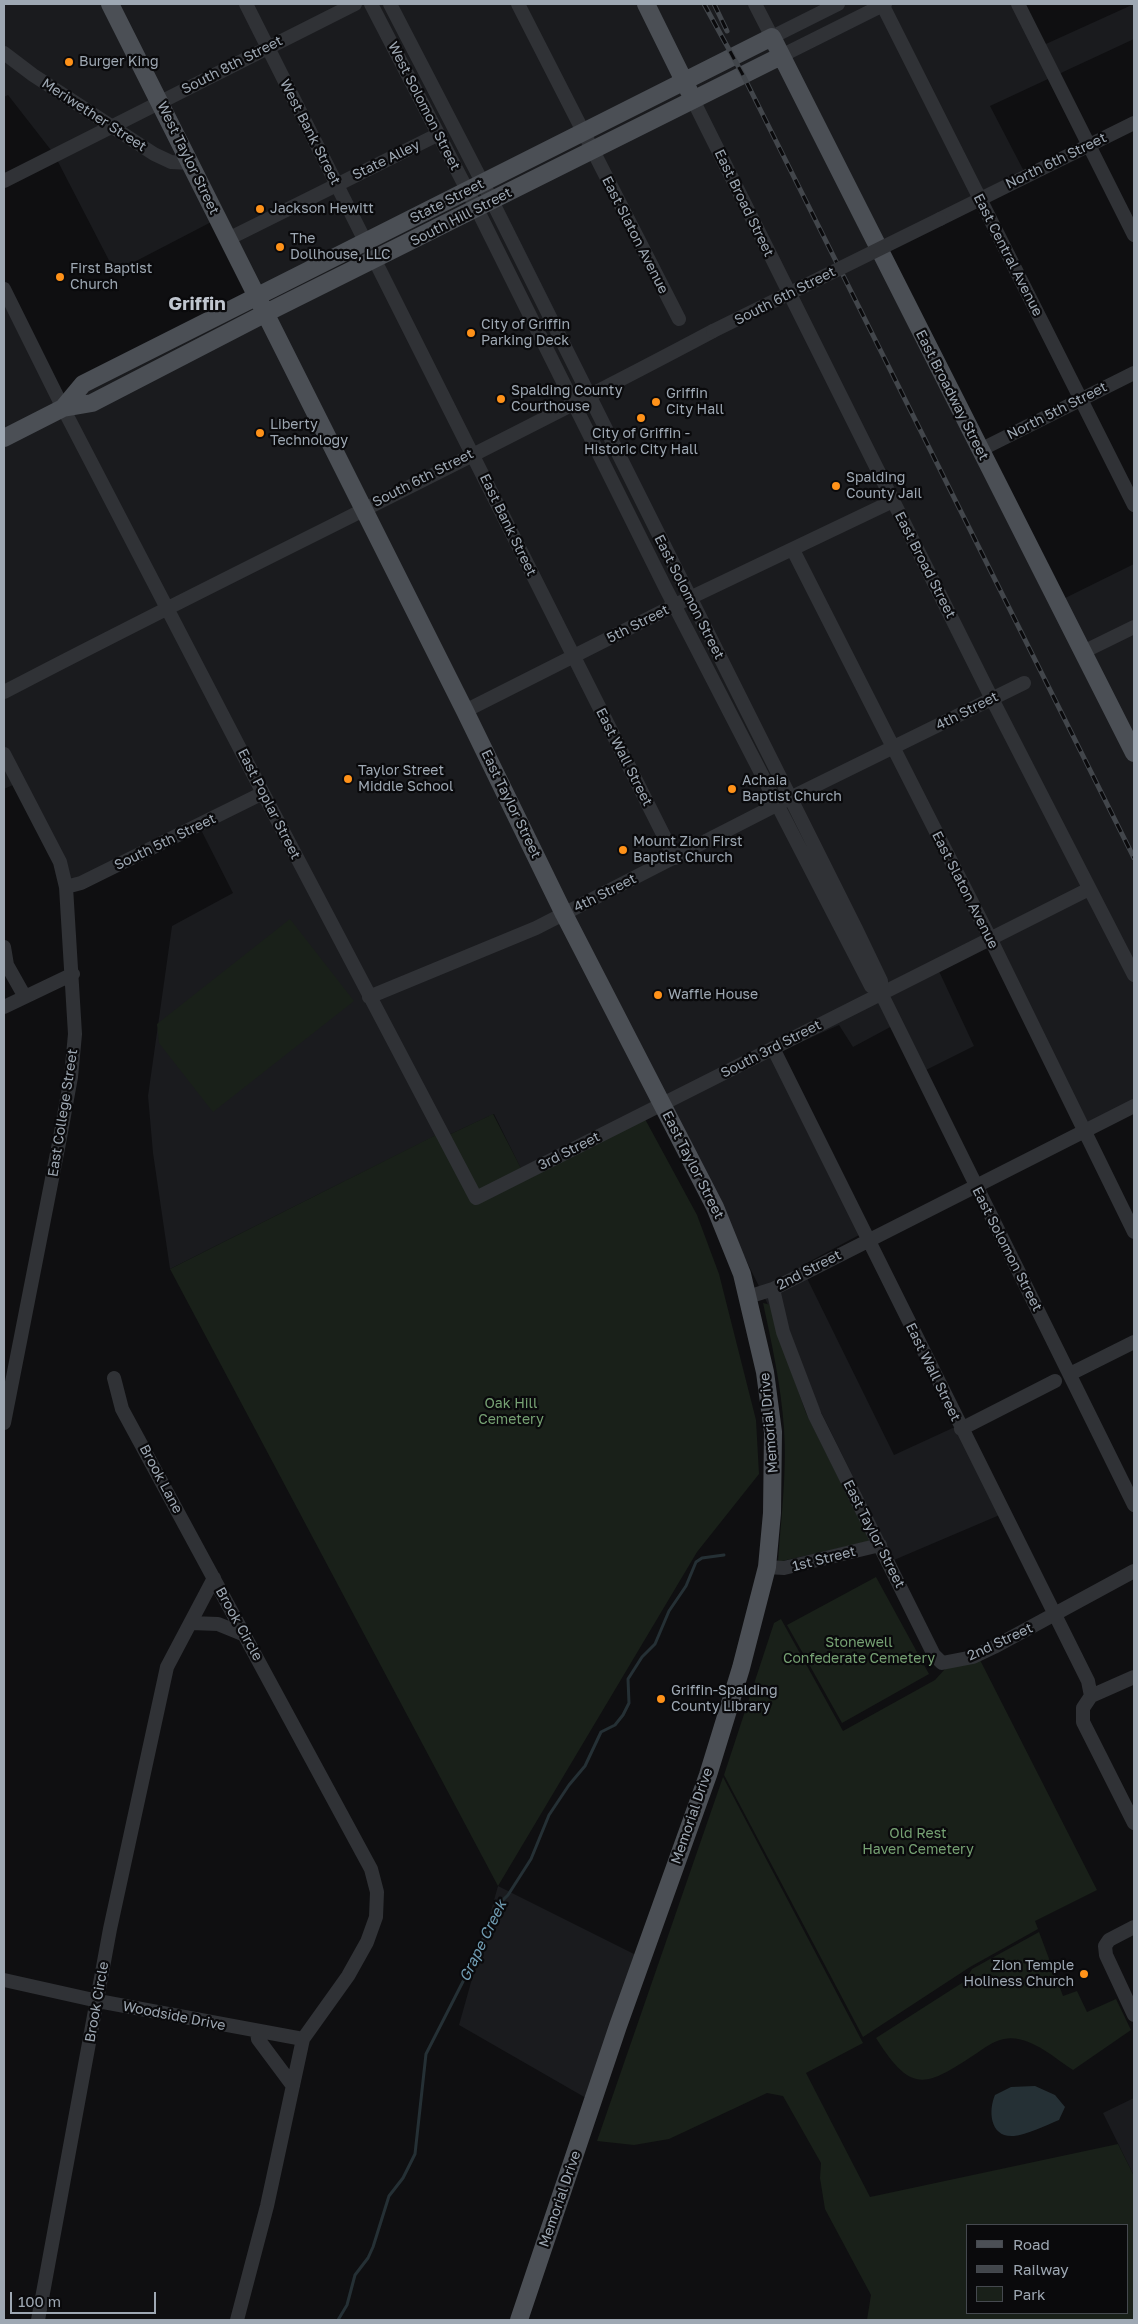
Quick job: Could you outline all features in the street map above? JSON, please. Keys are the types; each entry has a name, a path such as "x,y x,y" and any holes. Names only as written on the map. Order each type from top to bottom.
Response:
{"main road":[{"name":"West Taylor Street","path":"110,4 266,313"},
{"path":"646,4 693,100"},
{"name":"State Street","path":"63,408 83,384 772,37"},
{"name":"East Broadway Street","path":"772,37 1134,753"},
{"name":"South Hill Street","path":"4,438 63,408 92,403 266,313 781,56"},
{"name":"East Taylor Street","path":"266,313 466,711 564,914 722,1222 748,1297"},
{"name":"Memorial Drive","path":"519,2320 618,2026 708,1775 742,1668 768,1567 774,1483 772,1432 765,1372 748,1297"}],"street":[{"name":"West Bank Street","path":"246,4 374,260"},
{"name":"South 8th Street","path":"4,181 355,4"},
{"name":"West Solomon Street","path":"371,4 437,135 475,187"},
{"name":"West Solomon Street","path":"390,4 484,205"},
{"name":"East Slaton Avenue","path":"518,4 679,320"},
{"path":"755,4 772,37"},
{"name":"State Street","path":"772,37 838,4"},
{"path":"781,56 883,4"},
{"name":"East Central Avenue","path":"883,4 1134,505"},
{"path":"1018,4 1134,235"},
{"name":"Meriwether Street","path":"4,53 33,75 154,154 171,162 191,163"},
{"name":"East Broad Street","path":"693,100 992,699 1134,975"},
{"name":"North 6th Street","path":"843,266 1134,122"},
{"name":"State Alley","path":"228,239 437,135"},
{"name":"East Solomon Street","path":"484,205 589,396 881,981 881,993 1134,1505"},
{"name":"East Solomon Street","path":"484,205 574,403 675,605 871,986 881,993"},
{"name":"East Bank Street","path":"374,260 573,656"},
{"name":"South 6th Street","path":"4,692 167,607 589,396 843,266"},
{"name":"East Poplar Street","path":"4,289 63,408 369,997 476,1198"},
{"name":"North 5th Street","path":"980,450 1134,372"},
{"name":"5th Street","path":"466,711 689,598 794,550 893,501"},
{"name":"East Slaton Avenue","path":"794,550 990,938 1134,1232"},
{"path":"1083,652 1134,627"},
{"name":"East Wall Street","path":"573,656 675,858"},
{"name":"4th Street","path":"369,997 536,928 777,804 1024,683"},
{"name":"East College Street","path":"4,754 60,862 66,887 73,974 75,1034 71,1077 4,1423"},
{"name":"South 5th Street","path":"66,887 81,883 263,793"},
{"name":"South 3rd Street","path":"661,1105 1089,889"},
{"path":"4,947 7,965 25,997"},
{"path":"4,1007 73,974"},
{"name":"East Wall Street","path":"773,1048 1088,1681 1091,1696"},
{"name":"3rd Street","path":"476,1198 661,1105"},
{"path":"1084,1132 1134,1106"},
{"name":"2nd Street","path":"748,1297 773,1289 1084,1132"},
{"name":"East Taylor Street","path":"773,1289 783,1332 815,1416 934,1654 942,1663"},
{"path":"1070,1374 1134,1342"},
{"name":"Brook Lane","path":"114,1378 122,1409 214,1578"},
{"path":"961,1428 1055,1381"},
{"name":"1st Street","path":"768,1567 784,1568 880,1545"},
{"name":"2nd Street","path":"942,1663 972,1657 1134,1571"},
{"name":"Brook Circle","path":"38,2320 110,1929 167,1667 214,1578"},
{"name":"Brook Circle","path":"214,1578 371,1869 377,1892 376,1917 367,1942 348,1976 303,2039 267,2206 237,2320"},
{"path":"191,1623 218,1624 245,1635"},
{"path":"1134,1677 1091,1696 1083,1708 1083,1722 1134,1823"},
{"path":"1134,1926 1109,1940 1105,1946 1106,1955 1134,2015"},
{"name":"Woodside Drive","path":"4,1980 98,2001 257,2032 303,2039"},
{"path":"257,2032 258,2039 293,2086"}],"shaded area":[{"path":"4,4 1016,4 1037,48 1134,4 1134,39 990,106 1028,179 880,251 1057,602 1134,564 1134,1112 1082,1138 988,944 937,967 974,1046 922,1072 896,1024 853,1047 839,1025 772,1055 861,1234 801,1266 894,1455 957,1426 1002,1514 894,1560 670,1106 526,1179 494,1114 438,1140 435,1136 170,1269 153,1153 148,1096 172,926 233,893 198,824 67,887 15,784 4,789 4,303 55,405 260,295 219,218 115,272 54,154 8,95 4,97"},
{"path":"498,1886 638,1956 586,2098 459,2025"},
{"path":"1035,2086 1055,2095 1065,2107 1059,2120 1019,2135 1014,2136 1000,2133 993,2122 992,2116 995,2095 1011,2087"},
{"path":"1134,2098 1134,2176 1103,2113"}],"green space":[{"path":"290,919 354,1001 213,1112 159,1043 157,1024"},
{"name":"Oak Hill Cemetery","path":"493,1114 526,1178 645,1119 697,1215 719,1274 756,1420 759,1474 697,1552 498,1886 170,1269 436,1135 438,1140"},
{"path":"763,1303 771,1305 806,1413 870,1541 778,1562 785,1445 783,1412 773,1349"},
{"name":"Stonewell Confederate Cemetery","path":"876,1577 929,1674 842,1723 787,1625"},
{"name":"Old Rest Haven Cemetery","path":"781,1619 843,1731 935,1680 945,1669 980,1660 1097,1890 1035,1921 1038,1929 970,1967 863,2037 724,1775 774,1623"},
{"path":"723,1777 863,2043 806,2073 870,2197 1118,2144 1134,2176 1134,2320 867,2320 871,2295 825,2209 820,2178 821,2163 783,2096 767,2093 669,2139 634,2145 597,2141"},
{"path":"1039,1932 1063,1996 1077,1991 1087,2012 1116,1999 1131,2030 1073,2070 1032,2043 1013,2038 992,2043 957,2066 930,2079 919,2080 909,2076 888,2056 876,2038 965,1981 972,1969"}],"waterway":[{"name":"Grape Creek","path":"338,2320 347,2305 355,2275 368,2258 373,2247 389,2196 403,2178 415,2154 426,2054 476,1956 497,1906 508,1895 531,1859 549,1815 569,1785 585,1766 601,1732 615,1725 623,1715 629,1703 628,1679 642,1657 655,1644 669,1611 686,1586 696,1562 702,1558 724,1555"}],"railway":[{"path":"704,4 743,75 1134,858"},
{"path":"714,4 727,31"}],"place":[{"name":"Burger King","path":"69,62"},
{"name":"Jackson Hewitt","path":"260,209"},
{"name":"The Dollhouse, LLC","path":"280,247"},
{"name":"First Baptist Church","path":"60,277"},
{"name":"City of Griffin Parking Deck","path":"471,333"},
{"name":"Spalding County Courthouse","path":"501,399"},
{"name":"Griffin City Hall","path":"656,402"},
{"name":"City of Griffin - Historic City Hall","path":"641,418"},
{"name":"Liberty Technology","path":"260,433"},
{"name":"Spalding County Jail","path":"836,486"},
{"name":"Taylor Street Middle School","path":"348,779"},
{"name":"Achaia Baptist Church","path":"732,789"},
{"name":"Mount Zion First Baptist Church","path":"623,850"},
{"name":"Waffle House","path":"658,995"},
{"name":"Griffin-Spalding County Library","path":"661,1699"},
{"name":"Zion Temple Holiness Church","path":"1084,1974"}],"district":[{"name":"Griffin","path":"197,304"}]}
